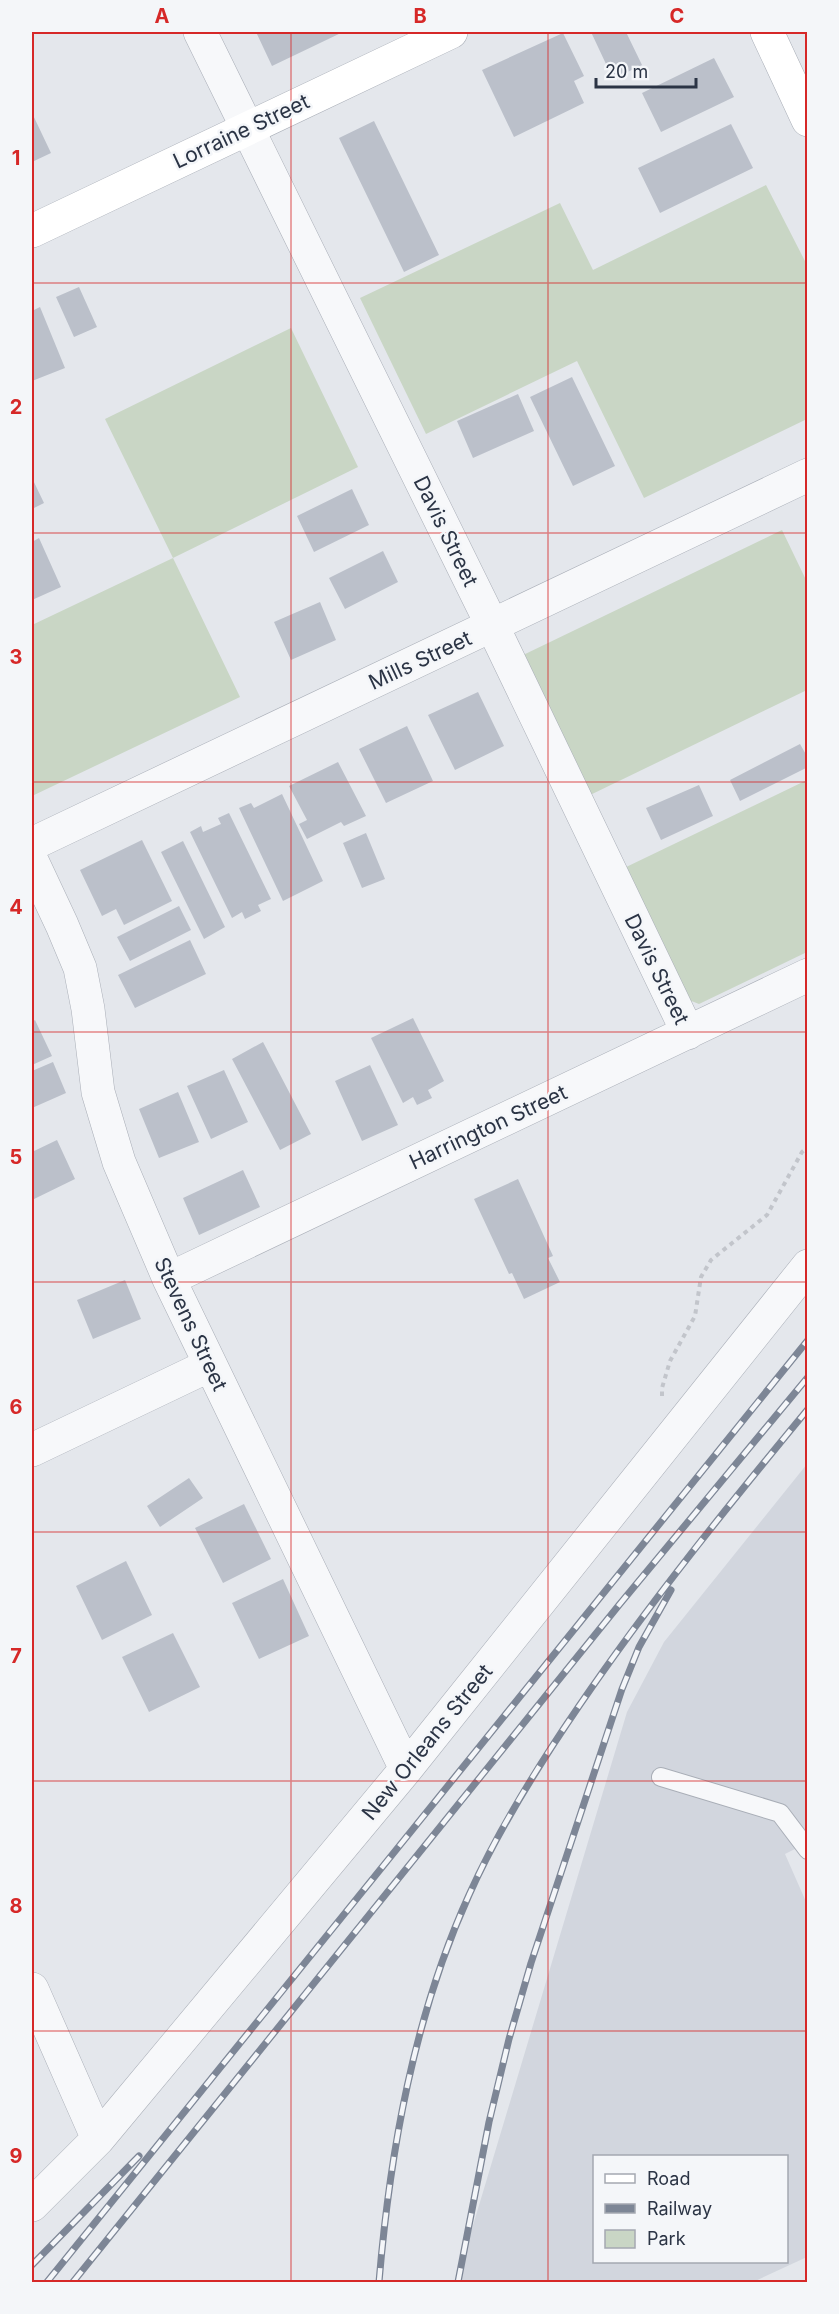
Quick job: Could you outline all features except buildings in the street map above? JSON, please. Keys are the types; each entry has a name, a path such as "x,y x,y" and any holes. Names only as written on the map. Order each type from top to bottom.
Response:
{"main road":[{"name":"Lorraine Street","path":"32,231 451,32"},
{"path":"766,32 807,120"}],"street":[{"name":"Davis Street","path":"200,32 492,625 688,1033"},
{"name":"Mills Street","path":"32,844 807,475"},
{"name":"Stevens Street","path":"32,861 63,925 80,968 88,1009 98,1092 119,1162 169,1279 406,1769"},
{"name":"Harrington Street","path":"169,1279 807,975"},
{"name":"New Orleans Street","path":"32,2205 98,2139 406,1769 807,1266"},
{"path":"32,1450 210,1365"},
{"path":"32,1989 98,2139"}],"lane":[{"path":"661,1776 780,1813 807,1850"}],"path":[{"path":"681,1425 663,1407 662,1388 670,1361 695,1316 701,1277 711,1260 767,1215 807,1147"}],"shaded area":[{"path":"807,1464 807,1843 785,1854 807,1904 807,2257 753,2282 456,2282 627,1712 664,1642"}],"green space":[{"path":"766,185 807,265 807,419 644,498 577,361 426,434 360,298 560,203 593,270"},
{"path":"291,328 358,467 173,558 105,419"},
{"path":"782,530 807,582 807,690 586,797 519,657"},
{"path":"173,558 240,697 32,796 32,625"},
{"path":"807,780 807,952 699,1004 684,998 622,869"}],"railway":[{"path":"47,2282 808,1340"},
{"path":"73,2282 619,1605 808,1377"},
{"path":"379,2282 390,2183 419,2036 450,1941 481,1870 534,1775 606,1667 690,1555 808,1409"},
{"path":"458,2282 489,2122 509,2039 531,1963 622,1689 639,1647 671,1590"},
{"path":"32,2265 139,2156"}]}
